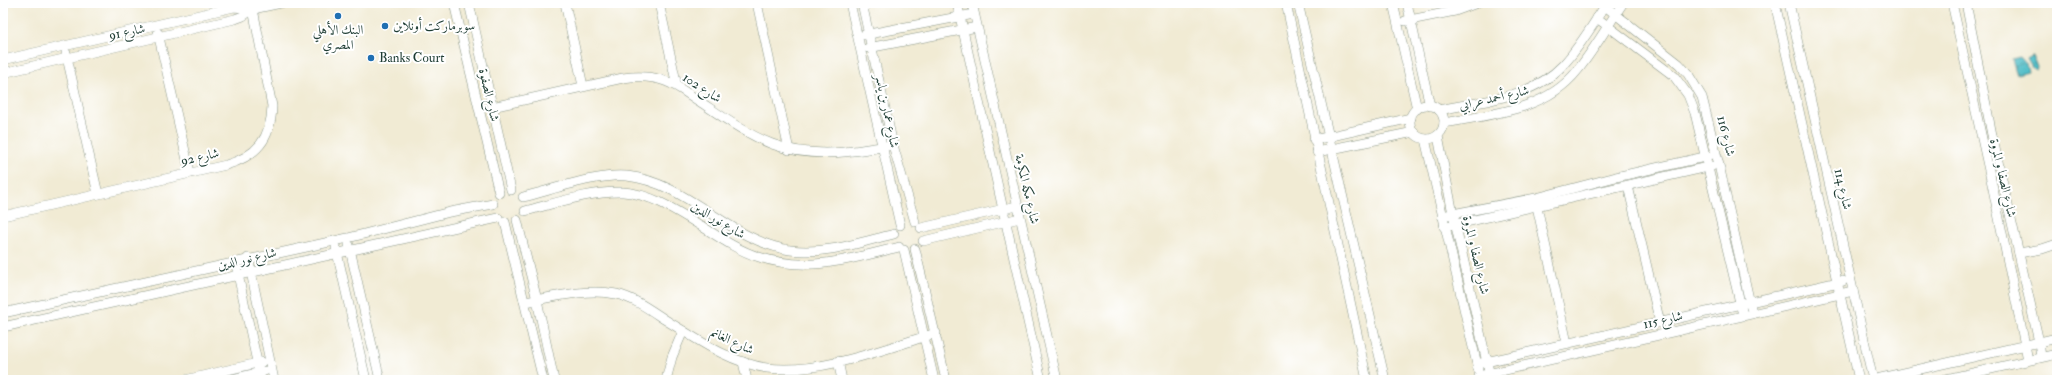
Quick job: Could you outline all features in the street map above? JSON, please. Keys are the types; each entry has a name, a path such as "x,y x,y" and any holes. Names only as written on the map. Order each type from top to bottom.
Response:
{"street":[{"name":"شارع 91","path":"3,60 157,26 234,7 253,9 281,3"},
{"name":"شارع الصفوة","path":"454,3 499,193"},
{"name":"شارع الصفوة","path":"469,3 511,190"},
{"path":"565,3 583,86"},
{"path":"659,3 677,86"},
{"path":"757,3 789,150"},
{"name":"شارع عمار بن ياسر","path":"850,3 881,147 900,225"},
{"name":"شارع عمار بن ياسر","path":"862,3 893,145 918,225"},
{"path":"956,3 1004,222 1041,380"},
{"name":"شارع مكه المكرمة","path":"972,3 1057,380"},
{"path":"1286,3 1314,140 1367,380"},
{"path":"1314,140 1411,118 1417,109 1393,3"},
{"path":"1407,3 1434,108 1444,118 1443,128 1438,136 1431,139 1424,139 1414,132 1411,118"},
{"path":"1398,23 1455,11 1477,3"},
{"name":"شارع أحمد عرابي","path":"1444,123 1519,109 1550,94 1576,72 1623,3"},
{"name":"شارع 114","path":"1775,3 1859,380"},
{"name":"شارع 114","path":"1789,3 1873,380"},
{"name":"شارع الصفا و المروة","path":"1952,3 1992,184 2028,360"},
{"name":"شارع الصفا و المروة","path":"1966,3 1992,135 2039,342 2041,357"},
{"name":"شارع أحمد عرابي","path":"1434,108 1512,95 1530,88 1562,66 1574,52 1606,4"},
{"name":"شارع 116","path":"1606,4 1615,14 1688,74 1702,97 1717,154 1750,303 1747,314"},
{"path":"1288,13 1299,7 1333,149 1385,380"},
{"name":"شارع 91","path":"3,73 159,38 238,18 253,9"},
{"name":"شارع 92","path":"3,216 239,161 252,154 262,144 272,120 272,106 253,9"},
{"path":"858,37 974,14"},
{"name":"شارع 116","path":"1597,18 1668,71 1684,88 1695,113 1740,305 1747,314"},
{"path":"157,26 190,173"},
{"path":"861,50 977,27"},
{"path":"64,46 98,194"},
{"name":"شارع 102","path":"492,107 583,86 640,76 657,79 677,86 742,130 789,150 808,154 828,154 893,145"},
{"path":"1793,80 1805,77"},
{"path":"1417,109 1434,108"},
{"path":"1317,152 1414,132"},
{"path":"1981,137 1992,135"},
{"name":"شارع الصفا و المروة","path":"1438,136 1453,214 1491,377"},
{"name":"شارع الصفا و المروة","path":"1424,139 1480,378"},
{"path":"1444,227 1456,225 1536,202 1616,177 1717,154"},
{"path":"1442,216 1628,186 1719,165"},
{"name":"شارع نور الدين","path":"523,197 597,179 626,176 655,182 698,205 737,230 762,242 790,250 818,251 894,234"},
{"path":"1628,186 1660,323"},
{"path":"501,220 517,220 525,211 526,204 523,197 518,192 511,190 499,193 493,204 494,211 501,220 525,302 543,380"},
{"name":"شارع نور الدين","path":"525,211 598,194 624,192 649,197 689,219 730,245 758,257 788,264 818,265 902,248"},
{"path":"1536,202 1567,343"},
{"name":"شارع نور الدين","path":"3,313 248,258 348,238 450,212 493,204"},
{"path":"689,219 698,205"},
{"path":"934,380 925,336 902,248 895,240 894,234 900,225 907,222 918,225 1017,206"},
{"path":"902,248 915,249 923,241 1020,218"},
{"name":"شارع نور الدين","path":"3,327 337,253 501,220"},
{"path":"517,220 538,300 554,380"},
{"path":"918,225 923,233 923,241"},
{"path":"348,238 380,380"},
{"path":"334,240 366,380"},
{"path":"2019,253 2042,249 2057,244"},
{"path":"915,249 946,380"},
{"path":"248,258 274,380"},
{"path":"235,261 259,372"},
{"name":"شارع 115","path":"1477,364 1850,279"},
{"name":"شارع 115","path":"1480,378 1491,377 1747,314 1853,291"},
{"name":"شارع الغانم","path":"525,302 588,292 616,294 642,304 683,331 725,354 744,362 766,368 790,369 838,361 936,333"},
{"path":"1025,312 1041,307"},
{"path":"1356,328 1372,324"},
{"path":"666,380 672,357 683,331"},
{"path":"1873,380 2057,338"},
{"path":"1942,380 2057,354"},
{"path":"838,361 842,380"},
{"path":"744,362 747,380"},
{"path":"228,380 259,372 271,365"},
{"path":"185,380 259,372"}],"water":[{"path":"2032,55 2037,67 2036,70 2032,68 2027,59"},
{"path":"2020,57 2026,64 2028,72 2017,75 2012,59"}],"place":[{"name":"البنك الأهلي المصري","path":"338,16"},
{"name":"سوبرماركت أونلاين","path":"385,26"},
{"name":"Banks Court","path":"371,58"}]}
